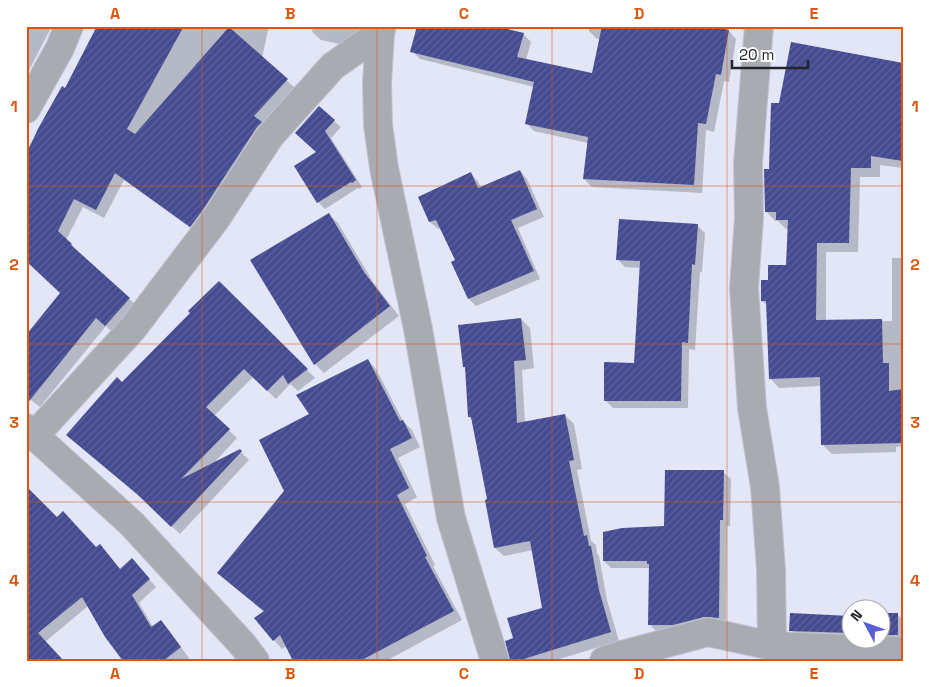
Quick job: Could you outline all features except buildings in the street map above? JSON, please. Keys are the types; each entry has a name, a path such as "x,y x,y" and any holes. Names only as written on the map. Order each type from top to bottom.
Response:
{"street":[{"path":"26,109 60,48 69,26"},
{"path":"759,26 748,163 749,218 744,288 752,408 765,487 771,570 772,646"},
{"path":"255,661 243,645 132,524 30,432 133,328 215,220 270,136 333,66 381,30"},
{"path":"381,30 378,125 384,168 418,328 451,518 495,661"},
{"path":"604,661 708,632 772,646 903,650"}]}
